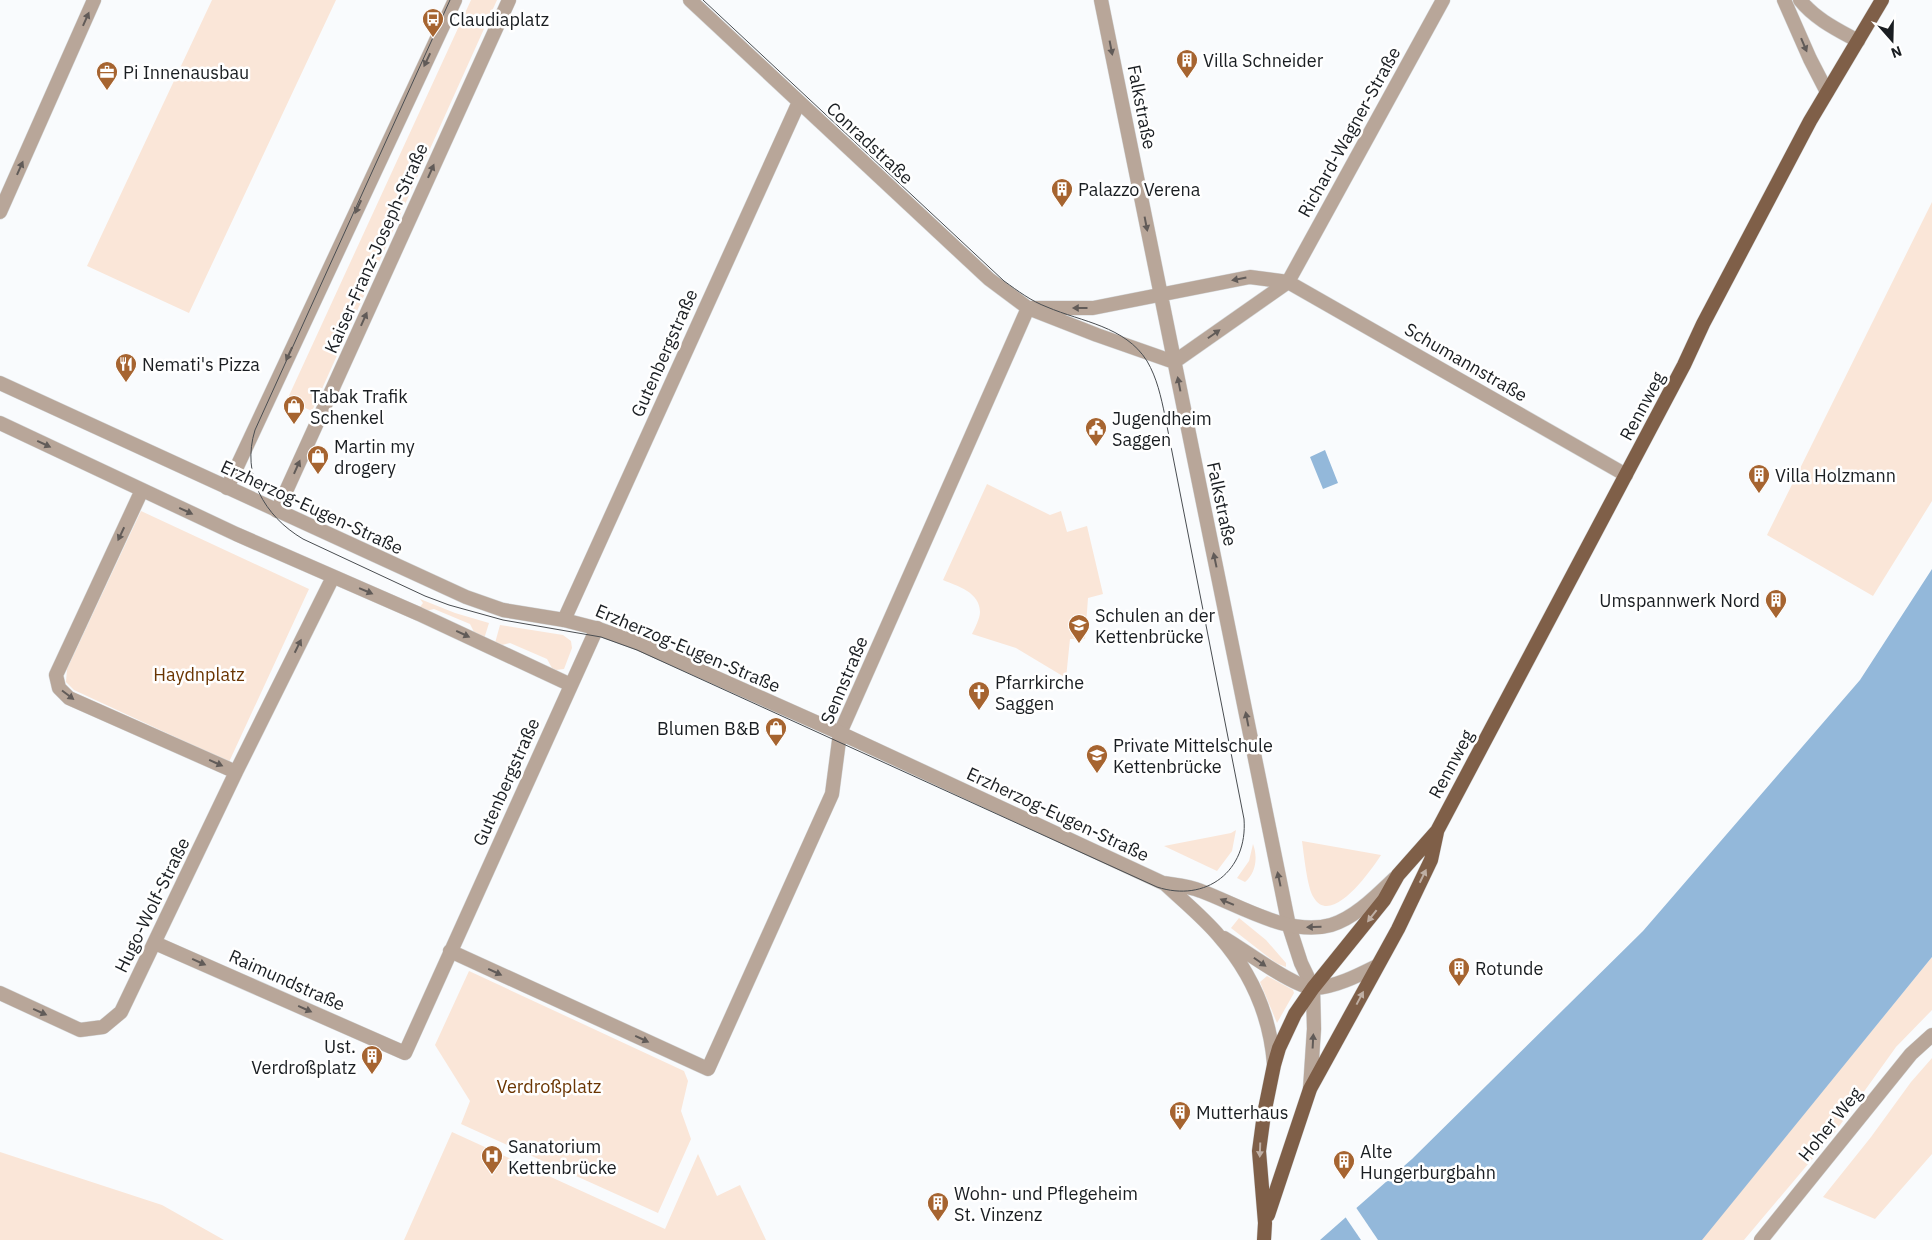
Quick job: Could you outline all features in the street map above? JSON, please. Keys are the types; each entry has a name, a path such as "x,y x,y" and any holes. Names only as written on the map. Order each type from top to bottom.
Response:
{"main road":[{"name":"Rennweg","path":"1264,1240 1265,1223 1259,1151 1264,1114 1274,1064 1279,1048 1295,1014 1313,988 1384,900 1398,875 1437,831 1684,365 1810,121 1882,0"},
{"name":"Rennweg","path":"1265,1223 1310,1089 1398,930 1431,860 1437,831"}],"street":[{"path":"0,212 94,0"},
{"name":"Kaiser-Franz-Joseph-Straße","path":"227,488 455,0"},
{"name":"Kaiser-Franz-Joseph-Straße","path":"277,511 509,0"},
{"name":"Conradstraße","path":"690,0 989,279 1028,308 1174,362"},
{"name":"Falkstraße","path":"1101,0 1289,926 1301,963 1313,988"},
{"name":"Richard-Wagner-Straße","path":"1288,282 1443,0"},
{"path":"1784,0 1827,92"},
{"path":"1800,0 1806,8 1829,25 1858,42"},
{"name":"Gutenbergstraße","path":"564,620 798,102"},
{"path":"1028,308 1093,308 1250,277 1288,282"},
{"path":"1174,362 1288,282"},
{"name":"Schumannstraße","path":"1288,282 1626,475"},
{"name":"Sennstraße","path":"450,952 708,1069 832,794 840,733 1028,308"},
{"name":"Erzherzog-Eugen-Straße","path":"0,384 479,602 517,614 564,620 597,628 638,644 840,733 1163,883"},
{"path":"0,423 236,534 419,614 571,685"},
{"path":"142,490 56,675 59,688 68,698 236,772 333,577"},
{"name":"Gutenbergstraße","path":"450,952 597,628"},
{"name":"Hugo-Wolf-Straße","path":"0,993 80,1030 103,1027 121,1012 236,772"},
{"path":"1163,883 1198,890 1289,926 1325,926 1335,924 1364,905 1398,875"},
{"path":"1163,883 1219,935 1270,968 1313,988 1350,978 1377,966"},
{"path":"1219,935 1247,974 1257,992 1270,1036 1274,1064"},
{"name":"Raimundstraße","path":"154,943 405,1053 450,952"},
{"path":"1310,1089 1314,1022 1313,988"},
{"name":"Hoher Weg","path":"1761,1240 1911,1054 1932,1035"}],"green space":[{"path":"212,0 336,0 189,313 87,266"},
{"path":"471,0 497,0 312,411 287,400"},
{"path":"1932,202 1932,501 1873,596 1767,535"},
{"path":"987,484 1050,515 1061,511 1067,532 1087,526 1103,594 1088,598 1085,639 1070,639 1066,678 1016,648 972,634 980,614 976,599 961,587 943,580"},
{"name":"Haydnplatz","path":"141,511 309,589 229,762 74,690 66,682 67,669"},
{"path":"420,599 455,613 489,623 484,639 474,632 470,624 434,609 425,611 420,607 423,603"},
{"path":"500,625 563,635 571,641 572,648 564,669 556,670 552,668 547,659 510,643 502,645 495,643"},
{"path":"1236,830 1232,851 1217,871 1164,846 1231,833"},
{"path":"1302,841 1381,855 1351,893 1341,901 1331,905 1322,905 1314,898 1309,887"},
{"path":"1253,844 1255,854 1254,869 1245,882 1237,878 1249,861"},
{"path":"1239,918 1266,940 1286,963 1286,967 1276,963 1231,928"},
{"path":"1932,957 1932,1010 1896,1047 1835,1132 1744,1240 1701,1240"},
{"name":"Verdroßplatz","path":"469,971 684,1071 688,1081 681,1111 691,1139 658,1213 461,1124 470,1101 435,1045"},
{"path":"1267,976 1293,990 1294,993 1277,1023 1260,982"},
{"path":"1932,1058 1932,1154 1875,1219 1823,1197 1871,1137 1911,1082"},
{"name":"Sanatorium Kettenbrücke","path":"452,1132 665,1229 698,1154 717,1196 740,1185 766,1240 404,1240"},
{"path":"0,1152 162,1205 224,1240 0,1240"}],"water":[{"path":"1325,450 1338,483 1323,489 1310,457"},
{"path":"1932,569 1932,957 1702,1240 1320,1240 1412,1159 1643,931 1860,680"}],"pier":[{"path":"1355,1206 1378,1240 1361,1240 1344,1215"}],"tram line":[{"path":"450,0 255,430 251,447 251,463 254,478 259,493 277,519 303,539 425,596 449,605 503,620 601,637 637,650 1157,887 1175,891 1192,890 1207,886 1231,868 1239,854 1243,838 1244,819 1165,416 1156,381 1147,361 1138,349 1115,332 1041,305 1004,281 703,0"}],"place":[{"name":"Claudiaplatz","path":"433,38"},
{"name":"Villa Schneider","path":"1187,79"},
{"name":"Pi Innenausbau","path":"107,91"},
{"name":"Palazzo Verena","path":"1062,208"},
{"name":"Nemati's Pizza","path":"126,383"},
{"name":"Tabak Trafik Schenkel","path":"294,425"},
{"name":"Jugendheim Saggen","path":"1096,447"},
{"name":"Martin my drogery","path":"318,475"},
{"name":"Villa Holzmann","path":"1759,494"},
{"name":"Umspannwerk Nord","path":"1776,619"},
{"name":"Schulen an der Kettenbrücke","path":"1079,644"},
{"name":"Pfarrkirche Saggen","path":"979,711"},
{"name":"Blumen B&B","path":"776,747"},
{"name":"Private Mittelschule Kettenbrücke","path":"1097,774"},
{"name":"Rotunde","path":"1459,987"},
{"name":"Ust. Verdroßplatz","path":"372,1075"},
{"name":"Mutterhaus","path":"1180,1131"},
{"name":"Sanatorium Kettenbrücke","path":"492,1175"},
{"name":"Alte Hungerburgbahn","path":"1344,1180"},
{"name":"Wohn- und Pflegeheim St. Vinzenz","path":"938,1222"}]}
